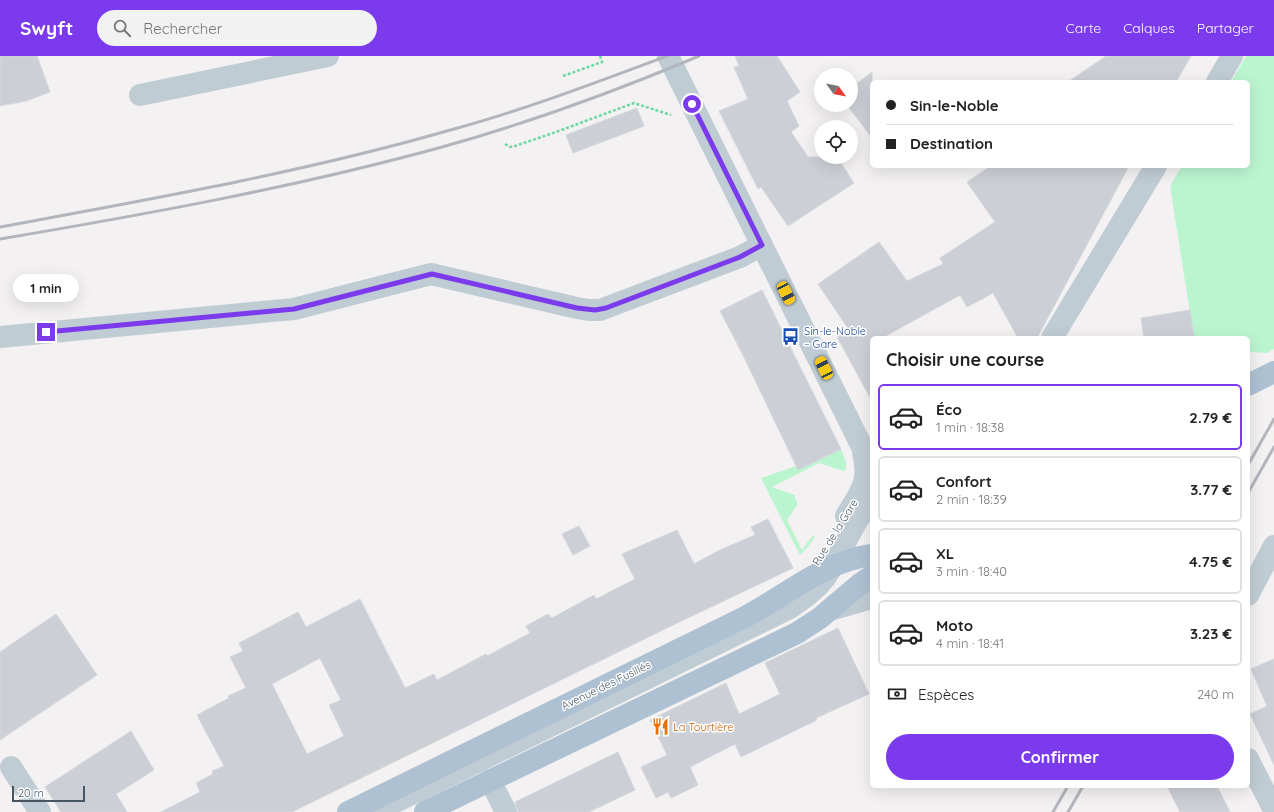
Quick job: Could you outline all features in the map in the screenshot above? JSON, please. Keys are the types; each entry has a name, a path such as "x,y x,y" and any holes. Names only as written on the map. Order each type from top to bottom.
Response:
{"main road":[{"path":"1250,384 1274,372"},
{"name":"Avenue des Fusillés","path":"348,812 745,617 814,576 858,557"},
{"path":"425,812 786,639 810,625 870,577"}],"street":[{"path":"140,95 328,56"},
{"name":"Rue de la Gare","path":"668,56 870,463"},
{"path":"1206,80 1220,56"},
{"path":"1218,80 1232,56"},
{"path":"1053,336 1155,168"},
{"path":"1065,336 1167,168"},
{"path":"0,337 294,309 432,274 577,308 600,310 740,257 762,245"},
{"name":"Rue de la Gare","path":"795,588 818,561 860,492 866,473 862,447"},
{"path":"858,557 857,522 870,504"},
{"path":"396,812 781,626 809,609 824,597 836,584 858,557 870,526"},
{"path":"1250,591 1274,546"},
{"path":"375,812 780,614 808,596 820,584 858,557"},
{"path":"830,610 870,599"},
{"path":"1250,763 1274,810"},
{"path":"11,767 40,812"},
{"path":"490,780 506,812"}],"path":[{"path":"563,76 602,62 600,56"},
{"path":"505,144 510,147 515,146 634,103 703,126"}],"green space":[{"path":"1246,56 1274,56 1274,349 1267,353 1250,352 1250,336 1194,336 1170,186 1181,168 1250,168 1250,80 1232,80"},
{"path":"841,449 846,462 846,470 843,471 819,463 772,487 795,495 795,499 798,504 787,520 802,550 813,535 815,537 800,555 761,478 796,466 798,470"}],"building":[{"path":"0,56 37,56 50,92 26,101 0,106"},
{"path":"735,56 777,56 800,92 787,101 799,126 791,132 808,157 814,157 814,164 842,164 854,183 788,226 761,187 758,189 719,111 748,99 734,67 739,66"},
{"path":"1106,56 1191,56 1177,80 1071,80"},
{"path":"872,72 872,80 870,80 870,135 852,112 858,112 858,83"},
{"path":"637,108 644,126 573,153 566,135"},
{"path":"988,168 1128,168 1038,336 1017,336 993,293 967,307 960,295 886,336 870,336 870,397 837,337 849,330 818,284 879,242 907,281 943,264 940,258 995,222 967,182"},
{"path":"762,290 841,449 798,470 742,353 720,311"},
{"path":"1190,310 1194,336 1144,336 1141,318"},
{"path":"768,519 793,568 671,626 292,812 161,812 200,792 196,783 213,774 212,771 224,766 197,715 229,698 228,696 246,688 230,657 243,651 239,643 298,612 306,627 360,599 405,688 434,674 437,680 530,633 526,626 548,614 552,618 594,595 596,599 635,579 622,554 677,530 694,564 720,550 755,535 751,527","holes":["320,658 341,700 329,705 344,736 307,754 272,684"]},
{"path":"579,526 590,546 573,555 562,534"},
{"path":"56,614 97,675 0,740 0,652"},
{"path":"838,628 869,694 816,718 817,720 741,757 735,744 690,767 698,785 671,798 668,792 656,798 641,767 667,755 650,720 726,683 739,714 780,694 765,663"},
{"path":"1274,659 1274,765 1250,714 1267,706 1251,669"},
{"path":"131,731 154,770 116,794 127,812 61,812 45,787"},
{"path":"618,752 635,790 589,812 518,812 515,802"},
{"path":"1168,788 1218,788 1230,812 1180,812"}],"railway":[{"path":"0,227 228,184 342,159 508,113 562,95 667,56"},
{"path":"0,239 222,199 333,175 442,147 539,117 604,94 699,56"},
{"path":"1250,461 1274,419"},
{"path":"1250,489 1274,447"},
{"path":"1053,812 1067,788"},
{"path":"1068,812 1082,788"}],"place":[{"name":"Sin-le-Noble – Gare","path":"791,337"},
{"name":"La Tourtière","path":"660,727"}],"route":[{"path":"46,332 294,309 432,274 577,308 600,310 606,308 748,254 762,245 692,104"}]}
